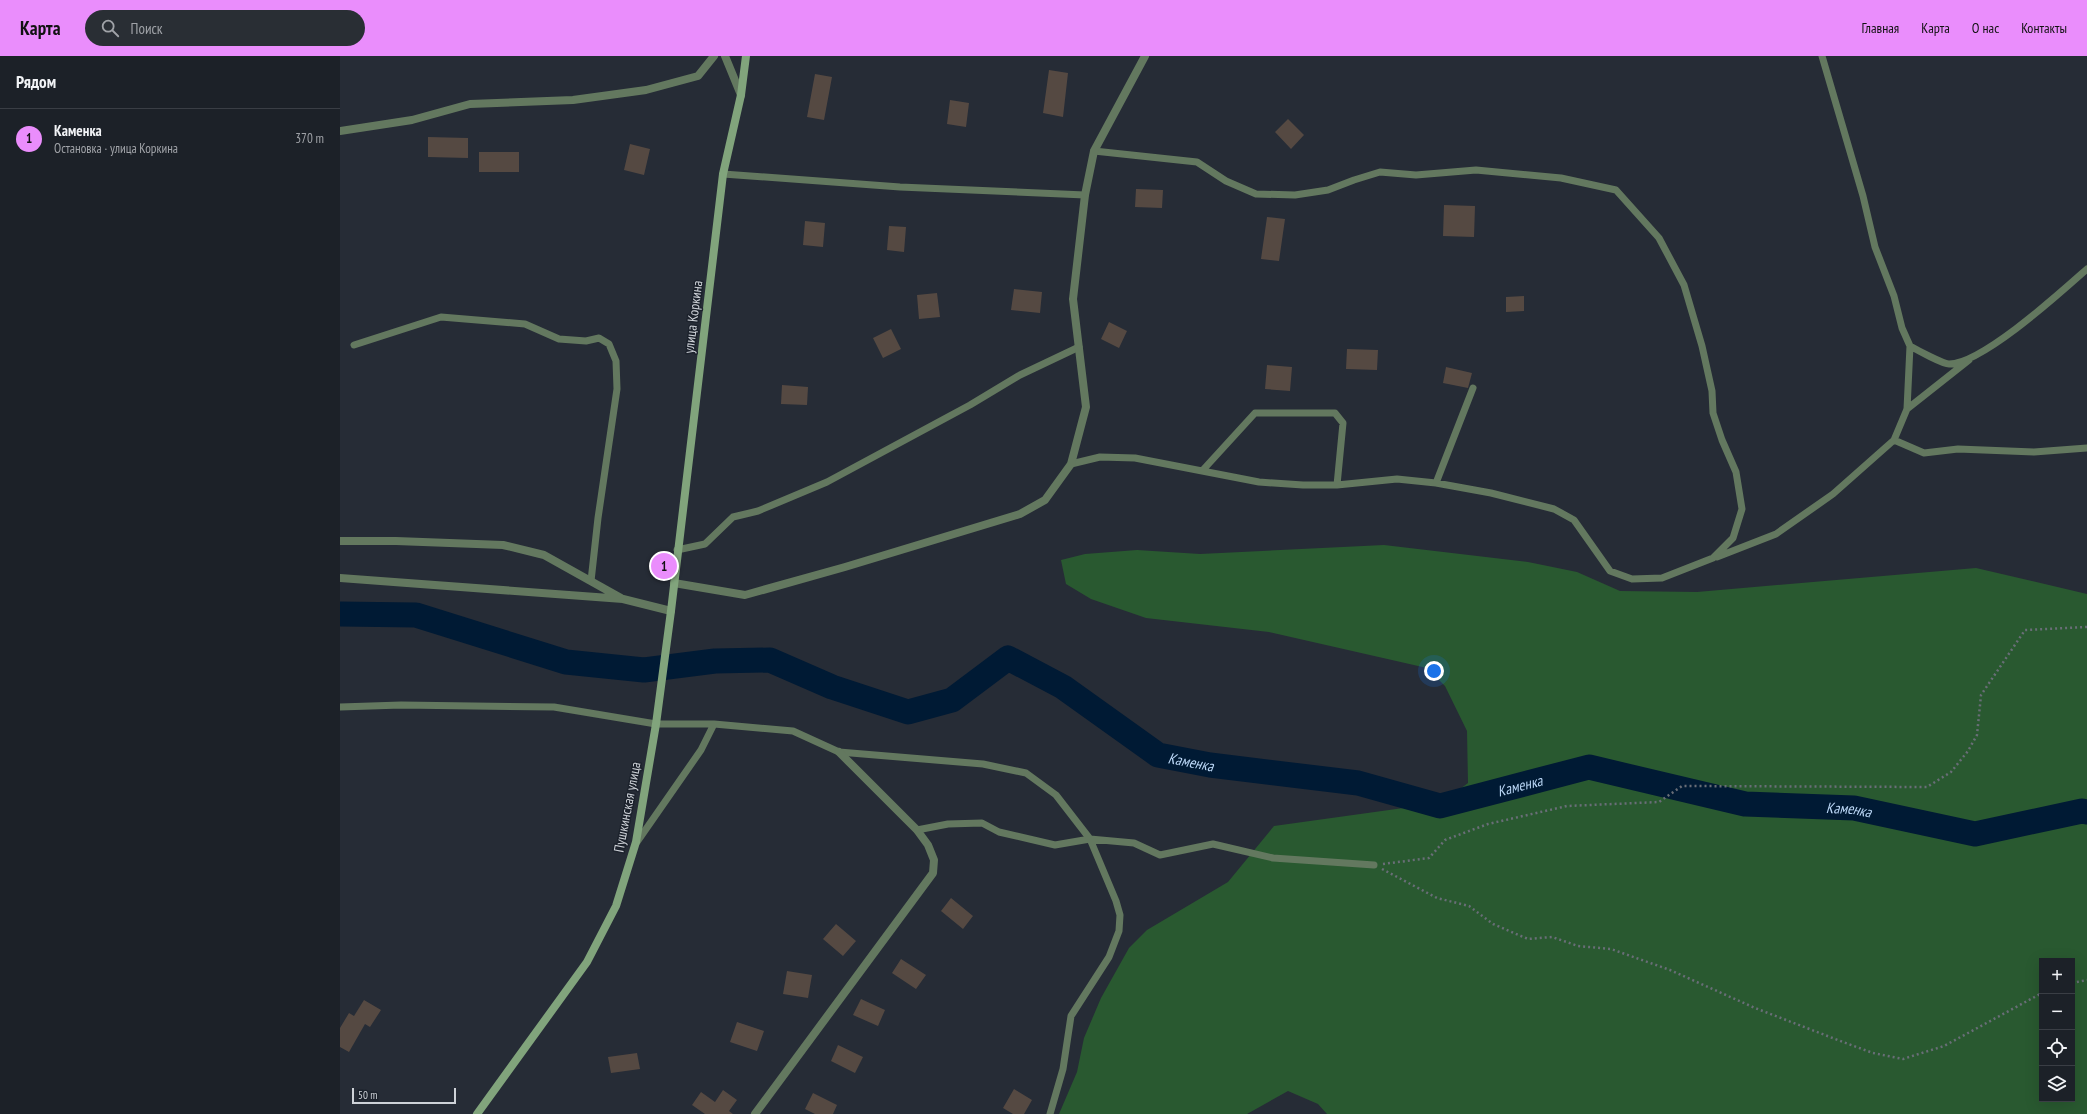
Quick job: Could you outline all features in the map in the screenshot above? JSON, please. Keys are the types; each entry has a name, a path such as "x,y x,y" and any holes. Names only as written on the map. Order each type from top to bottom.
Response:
{"main road":[{"name":"улица Коркина","path":"674,583 723,174 741,95 746,56"},
{"name":"Пушкинская улица","path":"477,1114 587,962 616,906 636,842 656,724 674,583"}],"street":[{"path":"340,131 412,120 470,104 573,100 646,90 698,76 714,56"},
{"path":"725,56 741,95"},
{"path":"674,583 745,595 845,567 1020,514 1045,500 1071,464 1086,407 1073,299 1085,195 1094,151 1145,56"},
{"path":"340,541 396,541 503,545 544,555 623,599"},
{"path":"340,578 623,599 671,611"},
{"path":"755,1114 933,873 934,860 928,845 917,830 839,752"}],"lane":[{"path":"1071,464 1100,457 1135,458 1259,482 1303,485 1337,485 1397,479 1436,483 1491,494 1554,509 1574,520 1610,572 1632,579 1662,578 1776,534 1833,494 1894,440 1907,409 1910,346 1902,328 1894,296 1875,247 1863,196 1822,56"},
{"path":"1094,151 1197,162 1226,181 1256,194 1294,195 1328,190 1380,172 1416,174 1476,170 1561,178 1616,190 1659,238 1684,285 1702,346 1712,391 1713,413 1722,440 1736,472 1742,509 1733,538 1713,558"},
{"path":"723,174 900,187 1085,195"},
{"path":"1907,409 1973,357 2023,324 2087,270"},
{"path":"354,346 441,317 525,324 559,339 586,341 599,338 609,344 616,361 617,389 598,518 591,581"},
{"path":"1910,346 1949,364 1973,357"},
{"path":"677,550 705,544 734,517 758,511 826,482 970,405 1020,375 1079,347"},
{"path":"1436,483 1473,388"},
{"path":"1202,471 1255,413 1335,413 1343,423 1337,485"},
{"path":"1894,440 1924,453 1958,449 2034,452 2087,448"},
{"path":"340,707 401,705 554,707 656,724 714,724 793,731 839,752 983,764 1026,773 1056,795 1090,839 1116,901 1120,915 1119,931 1109,957 1071,1016 1064,1069 1050,1114"},
{"path":"636,842 701,750 714,724"},
{"path":"917,830 948,824 982,823 999,832 1055,845 1090,839 1134,843 1160,855 1214,844 1273,858 1374,865"}],"path":[{"path":"1374,865 1429,858 1445,840 1488,824 1567,806 1659,802 1682,786 1927,787 1951,772 1968,751 1977,735 1981,695 2025,630 2087,627"},
{"path":"1374,865 1437,898 1469,906 1493,924 1528,939 1552,937 1578,946 1611,949 1670,970 1755,1008 1843,1042 1873,1053 1903,1059 1944,1046 2040,994"},
{"path":"2075,982 2087,980"}],"green space":[{"path":"1384,545 1528,562 1577,572 1620,591 1697,592 1976,568 2087,594 2087,1114 1327,1114 1318,1104 1288,1091 1247,1114 1059,1114 1077,1072 1084,1038 1101,998 1129,948 1147,930 1228,882 1274,826 1425,805 1452,795 1468,783 1467,731 1445,686 1427,668 1269,632 1146,618 1091,599 1066,584 1061,560 1085,554 1137,550 1200,554"}],"building":[{"path":"1049,70 1068,73 1063,117 1043,113"},
{"path":"815,74 832,77 824,120 807,117"},
{"path":"950,100 969,103 966,127 947,124"},
{"path":"1288,119 1304,135 1291,149 1275,132"},
{"path":"428,137 468,138 468,158 428,157"},
{"path":"630,144 650,149 644,175 624,170"},
{"path":"479,152 519,152 519,172 479,172"},
{"path":"1136,189 1163,190 1162,208 1135,207"},
{"path":"1444,205 1475,206 1474,237 1443,236"},
{"path":"1267,217 1285,219 1279,261 1261,259"},
{"path":"805,221 825,223 823,247 803,245"},
{"path":"889,226 906,227 904,252 887,250"},
{"path":"1014,289 1042,292 1040,313 1011,310"},
{"path":"937,293 940,317 919,319 917,295"},
{"path":"1524,296 1524,311 1506,312 1506,297"},
{"path":"1109,322 1127,331 1119,348 1101,339"},
{"path":"891,329 901,349 883,358 873,338"},
{"path":"1347,349 1378,350 1377,370 1346,369"},
{"path":"1267,365 1292,367 1290,391 1265,389"},
{"path":"1446,367 1472,373 1468,388 1443,383"},
{"path":"782,385 808,387 807,405 781,404"},
{"path":"951,898 973,916 963,929 941,911"},
{"path":"836,924 856,941 843,956 823,939"},
{"path":"901,959 926,975 916,989 892,973"},
{"path":"787,971 812,975 808,998 783,994"},
{"path":"861,999 885,1010 878,1026 853,1015"},
{"path":"364,1000 381,1010 370,1027 365,1024 349,1052 340,1047 340,1028 349,1013 354,1016"},
{"path":"737,1022 764,1031 757,1051 730,1042"},
{"path":"838,1045 863,1057 855,1073 831,1061"},
{"path":"637,1053 640,1069 611,1073 608,1057"},
{"path":"1014,1089 1032,1100 1024,1114 1013,1114 1003,1108"},
{"path":"723,1090 737,1100 729,1111 733,1114 705,1114 692,1105 701,1092 715,1102"},
{"path":"813,1093 837,1105 833,1114 815,1114 805,1109"}],"waterway":[{"name":"Каменка","path":"340,614 416,615 566,662 644,670 715,661 770,660 832,687 908,712 952,700 1008,658 1063,687 1158,755 1210,765 1358,783 1440,806 1589,767 1745,804 1854,808 1975,834 2082,811 2087,812"}],"place":[{"name":"Каменка","path":"664,566"}]}
